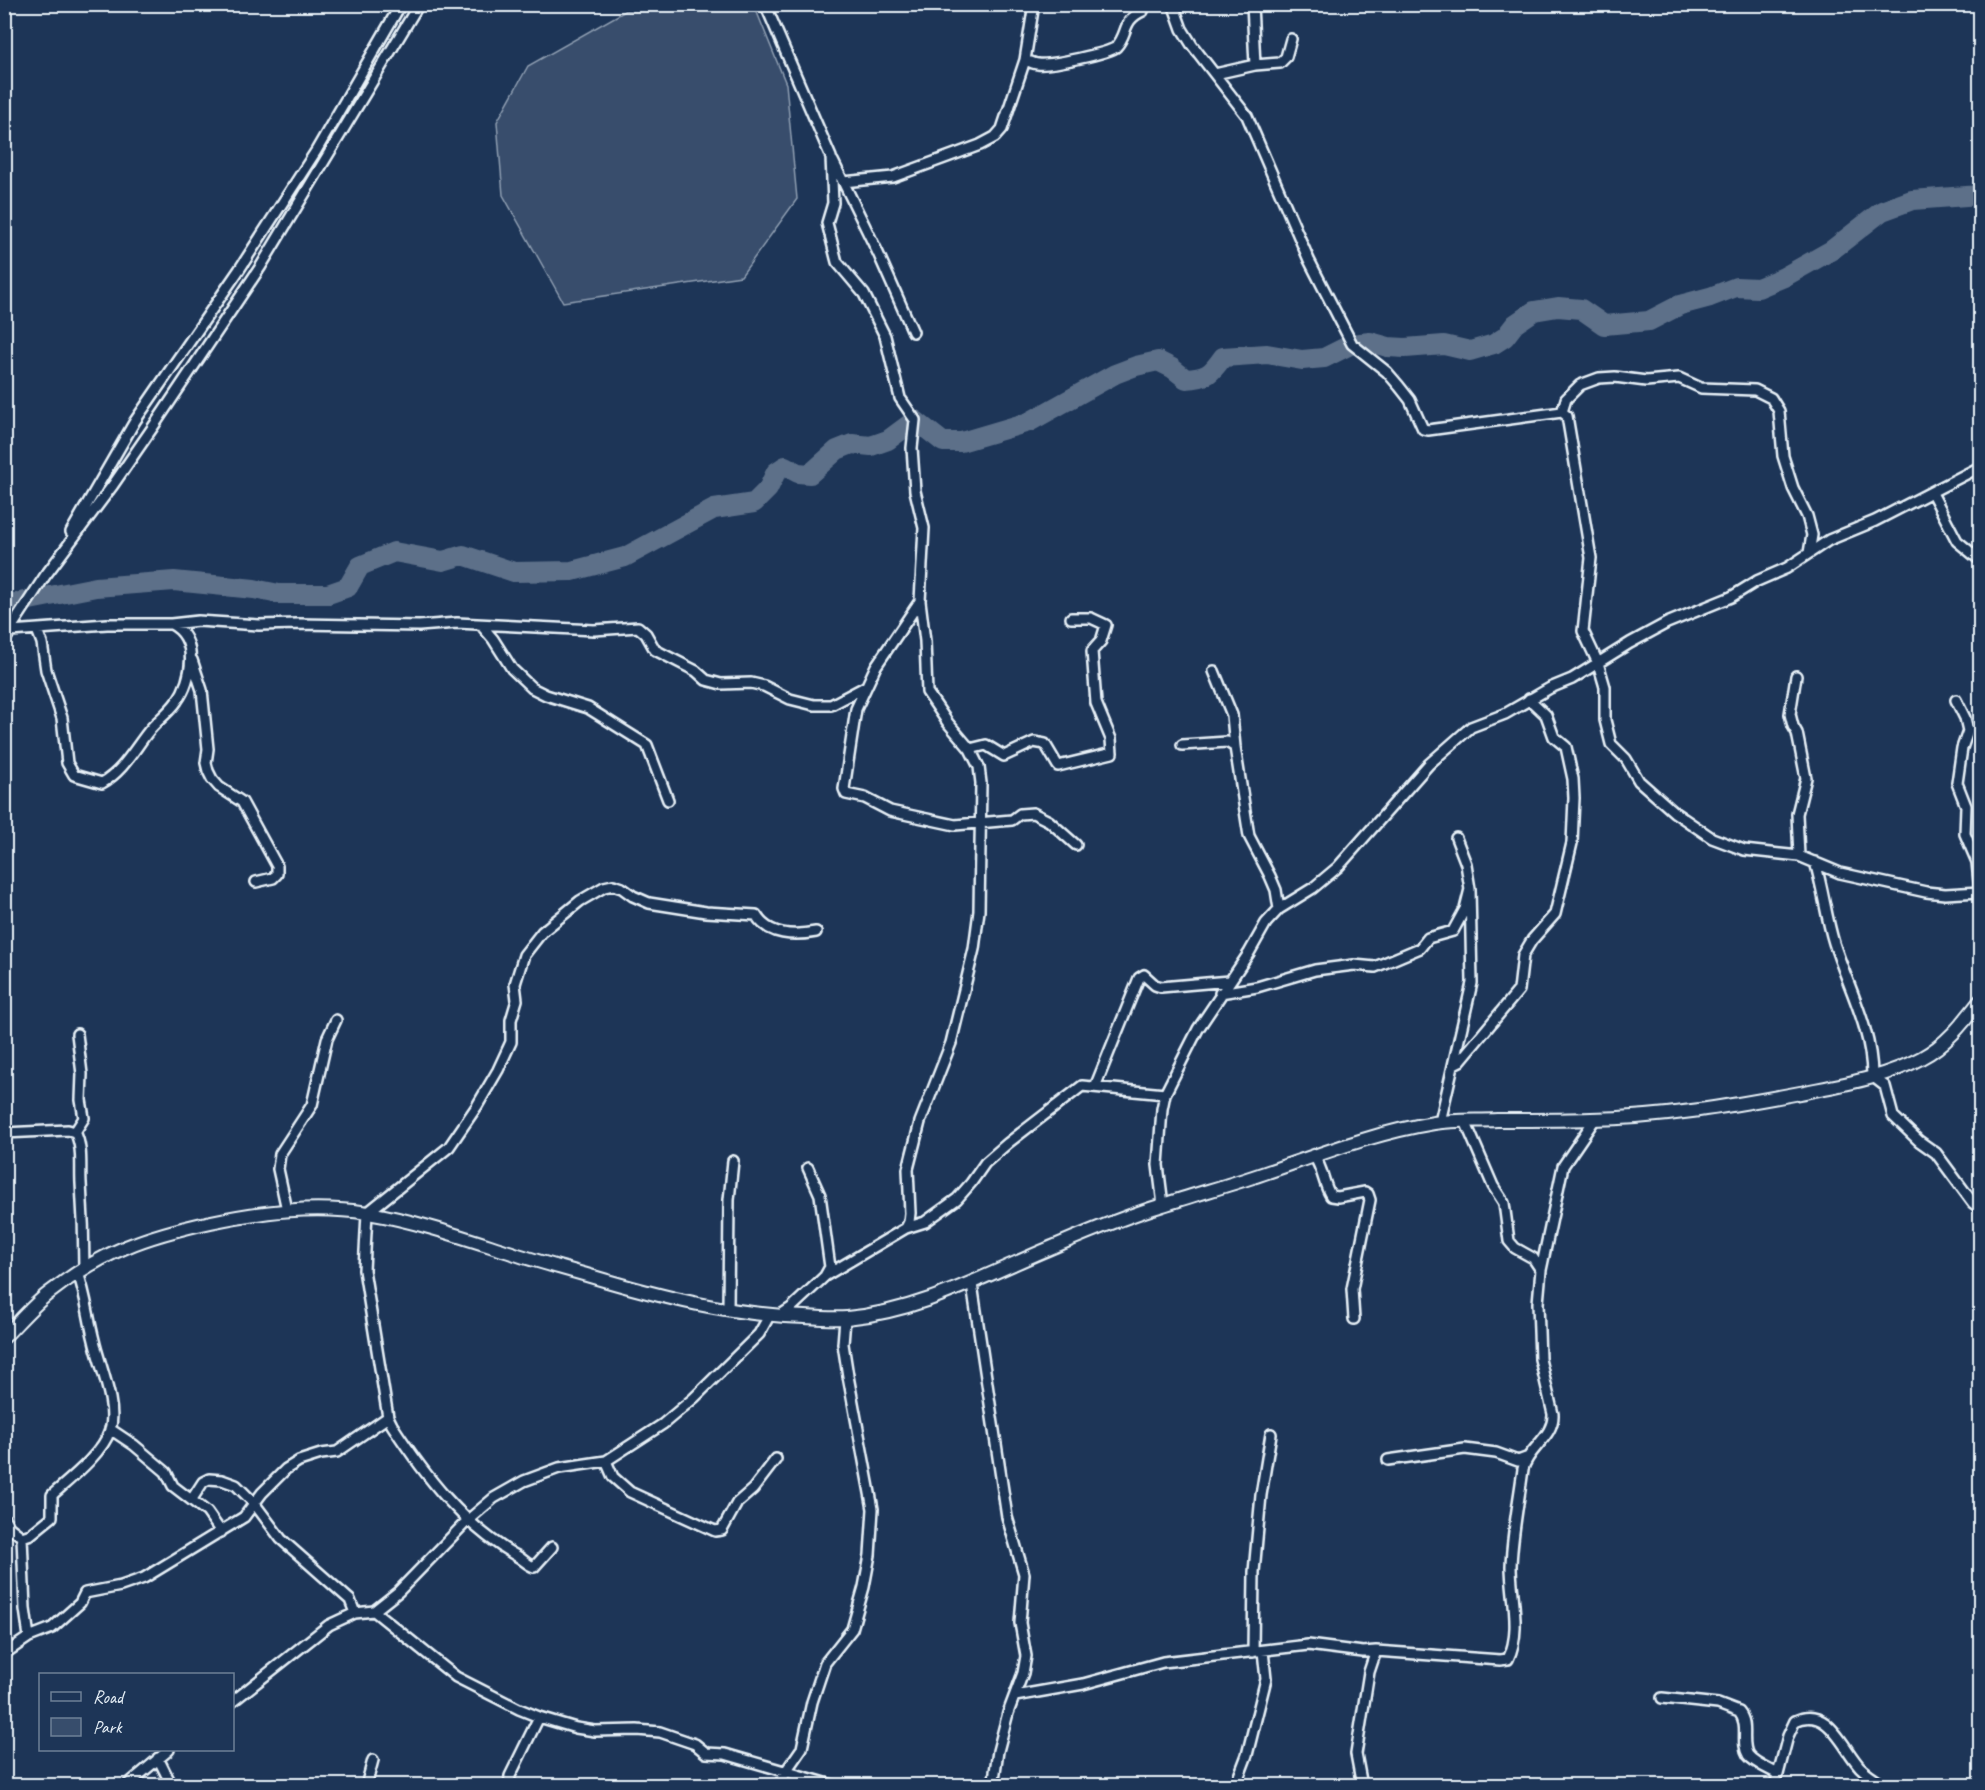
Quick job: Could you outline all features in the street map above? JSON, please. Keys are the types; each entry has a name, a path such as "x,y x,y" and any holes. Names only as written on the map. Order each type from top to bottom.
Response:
{"street":[{"path":"7,636 45,576 135,421 239,270 316,151 401,4"},
{"path":"45,576 113,485 261,266 419,4"},
{"path":"765,4 831,156 913,332"},
{"path":"843,182 893,177 980,145 995,137 1002,129 1025,60 1034,4"},
{"path":"1173,4 1182,29 1247,116 1309,260 1352,344 1387,372 1399,386 1410,400 1423,429 1562,412 1567,416 1591,558 1583,631 1599,663 1605,687 1605,720 1611,744 1626,759 1635,776 1646,789 1712,838 1744,850 1799,856 1840,873 1926,892 1945,894 1980,892 1977,862 1965,834 1966,806 1958,783 1962,748 1968,731 1965,718 1956,700"},
{"path":"1252,4 1255,65"},
{"path":"1025,60 1038,64 1049,64 1113,50 1121,41 1125,27 1132,16 1143,11"},
{"path":"1215,74 1255,65 1280,63 1286,57 1291,39"},
{"path":"831,156 833,202 827,223 837,262 864,294 885,336 900,398 915,420 912,448 915,491 924,528 920,601 925,641 927,692 948,723 970,749 978,767 982,824 979,910 974,949 951,1043 920,1122 908,1169 910,1213 906,1228"},
{"path":"1562,412 1566,399 1580,386 1599,378 1615,377 1646,381 1679,378 1701,388 1755,390 1771,398 1779,411 1783,456 1793,488 1807,516 1812,535 1809,553"},
{"path":"1163,1205 1158,1165 1162,1109 1165,1094 1198,1029 1249,953 1266,923 1279,909 1313,888 1338,867 1429,764 1471,727 1505,714 1528,699 1572,679 1667,623 1731,597 1756,581 1787,568 1828,540 1875,521 1980,467"},
{"path":"1932,493 1957,541 1980,560"},
{"path":"920,601 876,666 856,709 844,789 846,794 865,798 890,811 955,825 1012,820 1020,814 1033,813 1049,821 1077,845"},
{"path":"970,749 986,745 1004,756 1034,742 1045,744 1058,766 1112,753 1111,739 1096,703 1092,651 1101,641 1106,625 1091,618 1071,618"},
{"path":"7,636 37,630 107,624 171,624 198,621 259,625 419,626 457,623 594,630 638,627 646,634 655,650 696,671 706,680 721,684 751,683 764,686 790,699 814,705 831,705 866,687"},
{"path":"171,624 181,629 187,638 190,655 202,690 208,771 219,787 242,802 277,866 277,874 273,878 256,882"},
{"path":"480,625 493,639 512,669 532,688 546,695 588,708 647,746 668,800"},
{"path":"37,630 42,643 46,670 62,718 67,763 74,776 102,783 115,776 149,730 177,702 190,670 190,655"},
{"path":"1214,671 1233,715 1235,747 1249,836 1276,890 1279,909"},
{"path":"1796,676 1790,714 1797,733 1806,778 1797,813 1799,856"},
{"path":"1454,1064 1460,1061 1519,990 1523,955 1532,940 1556,914 1572,843 1573,779 1566,747 1554,736 1546,716 1528,699"},
{"path":"1182,745 1227,742 1235,747"},
{"path":"1440,1122 1472,983 1470,889 1466,864 1456,838"},
{"path":"1815,862 1834,942 1865,1027 1872,1056 1872,1076"},
{"path":"552,1548 537,1565 530,1566 497,1544 468,1520 430,1481 388,1417 364,1270 367,1213 449,1147 477,1106 511,1042 511,1020 517,1000 515,984 524,954 542,932 580,901 604,887 613,885 649,903 706,912 756,915 762,925 773,931 800,935 816,932"},
{"path":"1220,993 1257,987 1315,970 1354,965 1375,967 1420,948 1428,938 1453,931 1465,909 1470,889"},
{"path":"1095,1087 1139,978 1144,975 1155,985 1161,987 1229,981"},
{"path":"4,1337 46,1295 110,1253 144,1239 214,1221 255,1213 310,1209 367,1213 447,1231 619,1285 692,1304 774,1316 845,1318 888,1311 917,1304 972,1284 1048,1249 1163,1205 1377,1135 1440,1122 1637,1117 1736,1105 1872,1076 1904,1066 1937,1048 1965,1021 1980,1000"},
{"path":"287,1210 278,1169 280,1154 312,1106 327,1039 336,1020"},
{"path":"75,1132 84,1118 77,1034"},
{"path":"1872,1076 1885,1086 1893,1116 1919,1141 1936,1153 1973,1203 1980,1208"},
{"path":"234,1700 329,1625 355,1613 374,1611 398,1592 468,1520 494,1498 524,1481 559,1468 606,1461 663,1424 694,1398 759,1334 774,1316 791,1308 825,1276 906,1228 925,1222 957,1199 971,1184 985,1163 1082,1086 1165,1094"},
{"path":"1388,1460 1465,1449 1496,1453 1518,1461 1526,1458 1545,1435 1553,1420 1538,1342 1540,1270 1563,1166 1594,1119"},
{"path":"1465,1121 1493,1186 1504,1203 1509,1241 1515,1248 1533,1258 1540,1270"},
{"path":"4,1133 68,1130 75,1132 78,1138 84,1212 81,1270 93,1337 112,1413 110,1429 96,1452 52,1495 52,1517 31,1534 22,1537"},
{"path":"1314,1156 1321,1166 1331,1196 1338,1197 1365,1192 1370,1200 1352,1289 1354,1319"},
{"path":"728,1310 729,1200 733,1161"},
{"path":"808,1168 820,1195 830,1267 825,1276"},
{"path":"972,1284 1007,1517 1024,1574 1020,1623 1026,1656 1023,1673 1008,1713 998,1751 993,1785"},
{"path":"779,1785 802,1748 812,1702 825,1663 852,1629 870,1555 873,1509 843,1344 845,1318"},
{"path":"4,1654 29,1637 52,1628 80,1603 85,1593 121,1586 144,1578 221,1532 244,1517 286,1469 298,1461 337,1452 388,1417"},
{"path":"110,1429 166,1472 173,1486 207,1512 221,1532"},
{"path":"1239,1785 1239,1776 1266,1679 1258,1651 1254,1572 1261,1495 1271,1434"},
{"path":"1015,1696 1083,1684 1162,1662 1308,1645 1363,1652 1509,1659 1515,1633 1512,1551 1526,1458"},
{"path":"606,1461 613,1477 630,1491 715,1532 722,1530 737,1503 753,1489 776,1459"},
{"path":"192,1499 203,1482 209,1479 236,1485 254,1503 281,1539 350,1600 355,1613"},
{"path":"4,1518 9,1527 22,1537"},
{"path":"22,1537 24,1609 29,1637"},
{"path":"374,1611 456,1677 509,1705 538,1717 595,1731 660,1732 694,1744 706,1753 725,1754 836,1785"},
{"path":"1362,1785 1356,1754 1369,1672 1376,1651"},
{"path":"1662,1698 1718,1704 1739,1712 1745,1724 1745,1745 1748,1754 1778,1774"},
{"path":"1775,1785 1788,1736 1795,1721 1813,1716 1835,1732 1859,1766 1870,1776 1887,1785"},
{"path":"509,1785 510,1776 538,1717"},
{"path":"126,1785 167,1751"},
{"path":"158,1758 172,1785"},
{"path":"366,1785 373,1760"}],"green space":[{"path":"754,5 786,84 797,199 741,276 563,302 503,195 497,122 528,66 627,10"}],"waterway":[{"path":"4,605 96,587 174,581 254,589 279,594 328,594 348,587 360,566 394,552 443,561 463,555 514,572 572,571 625,557 714,509 754,503 768,489 776,472 785,466 798,473 810,474 837,450 852,444 871,446 888,440 915,420 943,442 961,442 1029,422 1115,374 1158,361 1186,379 1199,378 1208,374 1223,357 1267,354 1302,360 1324,358 1352,344 1370,342 1388,347 1405,348 1444,345 1470,351 1494,344 1505,337 1515,324 1534,311 1558,307 1581,309 1604,325 1649,321 1680,305 1736,287 1758,288 1784,277 1832,250 1882,211 1912,200 1980,195"}]}
